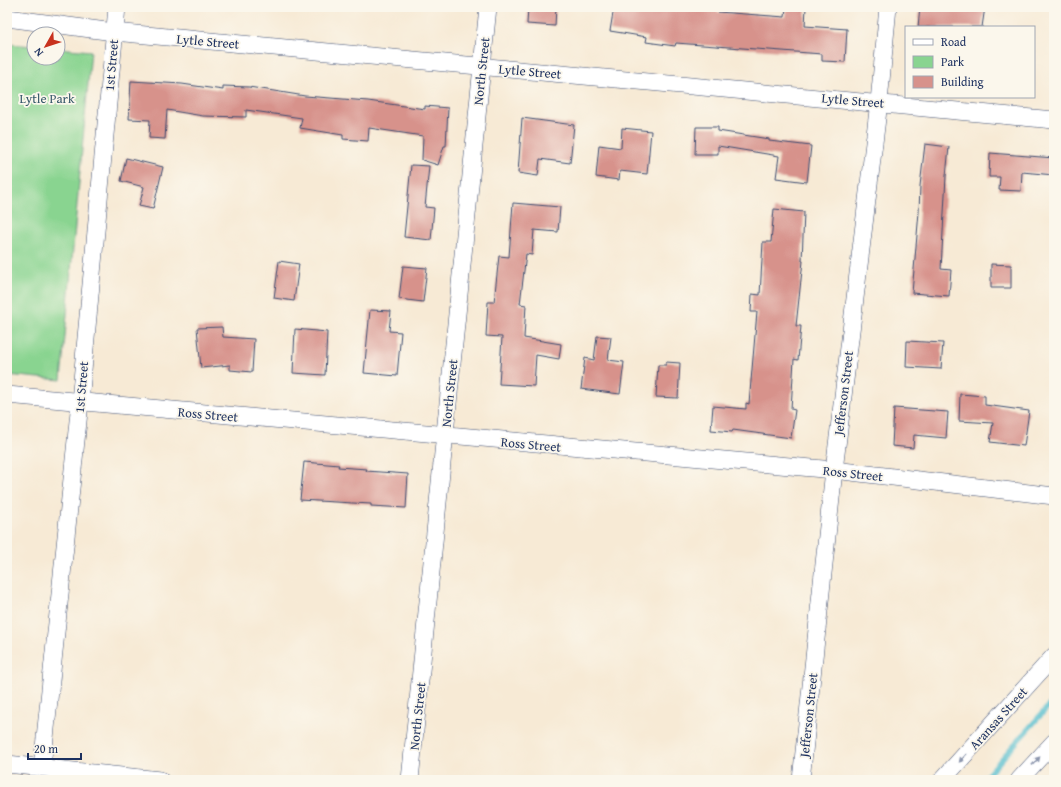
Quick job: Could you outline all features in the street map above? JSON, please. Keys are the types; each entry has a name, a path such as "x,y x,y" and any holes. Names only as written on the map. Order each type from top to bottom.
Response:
{"street":[{"name":"1st Street","path":"42,768 80,402 116,7"},
{"name":"North Street","path":"410,780 488,7"},
{"name":"Jefferson Street","path":"801,780 834,470 879,102 888,7"},
{"name":"Lytle Street","path":"7,18 114,32 482,67 879,102 1054,120"},
{"name":"Ross Street","path":"7,395 445,436 834,470 1054,496"},
{"name":"Aransas Street","path":"942,780 1054,656"},
{"path":"1018,780 1054,742"},
{"path":"7,764 160,780"}],"green space":[{"name":"Lytle Park","path":"7,44 26,45 26,66 66,66 66,49 91,51 61,380 7,375"}],"building":[{"path":"528,7 556,7 555,26 527,24"},
{"path":"614,7 710,7 718,8 718,12 785,17 786,7 806,7 805,26 847,29 845,62 822,61 822,54 676,43 675,46 646,42 647,37 610,31"},
{"path":"920,7 985,7 982,26 918,26"},
{"path":"131,81 182,84 223,90 223,86 249,87 305,96 368,101 425,109 425,106 448,108 446,146 444,146 438,165 422,160 423,136 369,128 368,141 343,139 343,135 300,128 302,118 246,110 246,117 203,116 167,110 165,139 149,138 150,120 129,119"},
{"path":"522,118 574,125 570,163 540,159 538,176 518,173"},
{"path":"696,127 718,127 718,131 769,139 769,141 811,146 807,182 776,178 779,156 718,146 718,154 695,154"},
{"path":"622,128 651,131 647,174 620,171 619,180 596,177 599,145 621,148"},
{"path":"925,144 949,147 941,269 951,270 949,296 912,293 920,186"},
{"path":"990,153 1054,158 1054,175 1022,172 1021,191 999,190 1000,177 989,177"},
{"path":"126,158 163,167 153,209 139,206 144,187 121,181"},
{"path":"411,165 429,166 425,207 434,208 431,240 404,237"},
{"path":"513,203 560,207 558,232 534,230 532,255 526,254 520,304 526,305 524,338 561,344 559,359 536,355 534,386 499,384 502,337 486,336 488,302 494,302 499,256 509,257"},
{"path":"774,209 804,212 803,261 796,326 801,326 798,360 794,359 791,409 795,410 791,438 733,430 732,432 711,430 713,406 746,409 746,403 749,404 757,312 751,312 752,294 760,295 763,242 771,242"},
{"path":"279,261 299,264 294,301 274,298"},
{"path":"991,264 1011,265 1011,288 991,288"},
{"path":"403,266 427,268 423,302 399,299"},
{"path":"370,310 391,311 389,331 401,332 397,376 364,373"},
{"path":"222,327 223,337 254,339 252,372 230,370 230,365 201,368 197,328"},
{"path":"295,329 327,332 325,375 293,373"},
{"path":"597,336 611,337 608,360 624,362 620,394 581,389 585,358 594,360"},
{"path":"907,341 943,343 941,369 906,367"},
{"path":"666,362 680,363 678,398 656,397 658,365 666,365"},
{"path":"960,394 985,396 985,405 1029,411 1024,446 990,442 993,423 959,421"},
{"path":"894,408 948,412 946,438 914,435 913,448 892,446"},
{"path":"304,462 339,465 338,467 367,469 366,471 408,474 406,508 371,506 371,504 300,500"}],"waterway":[{"path":"983,780 1054,700"}]}
